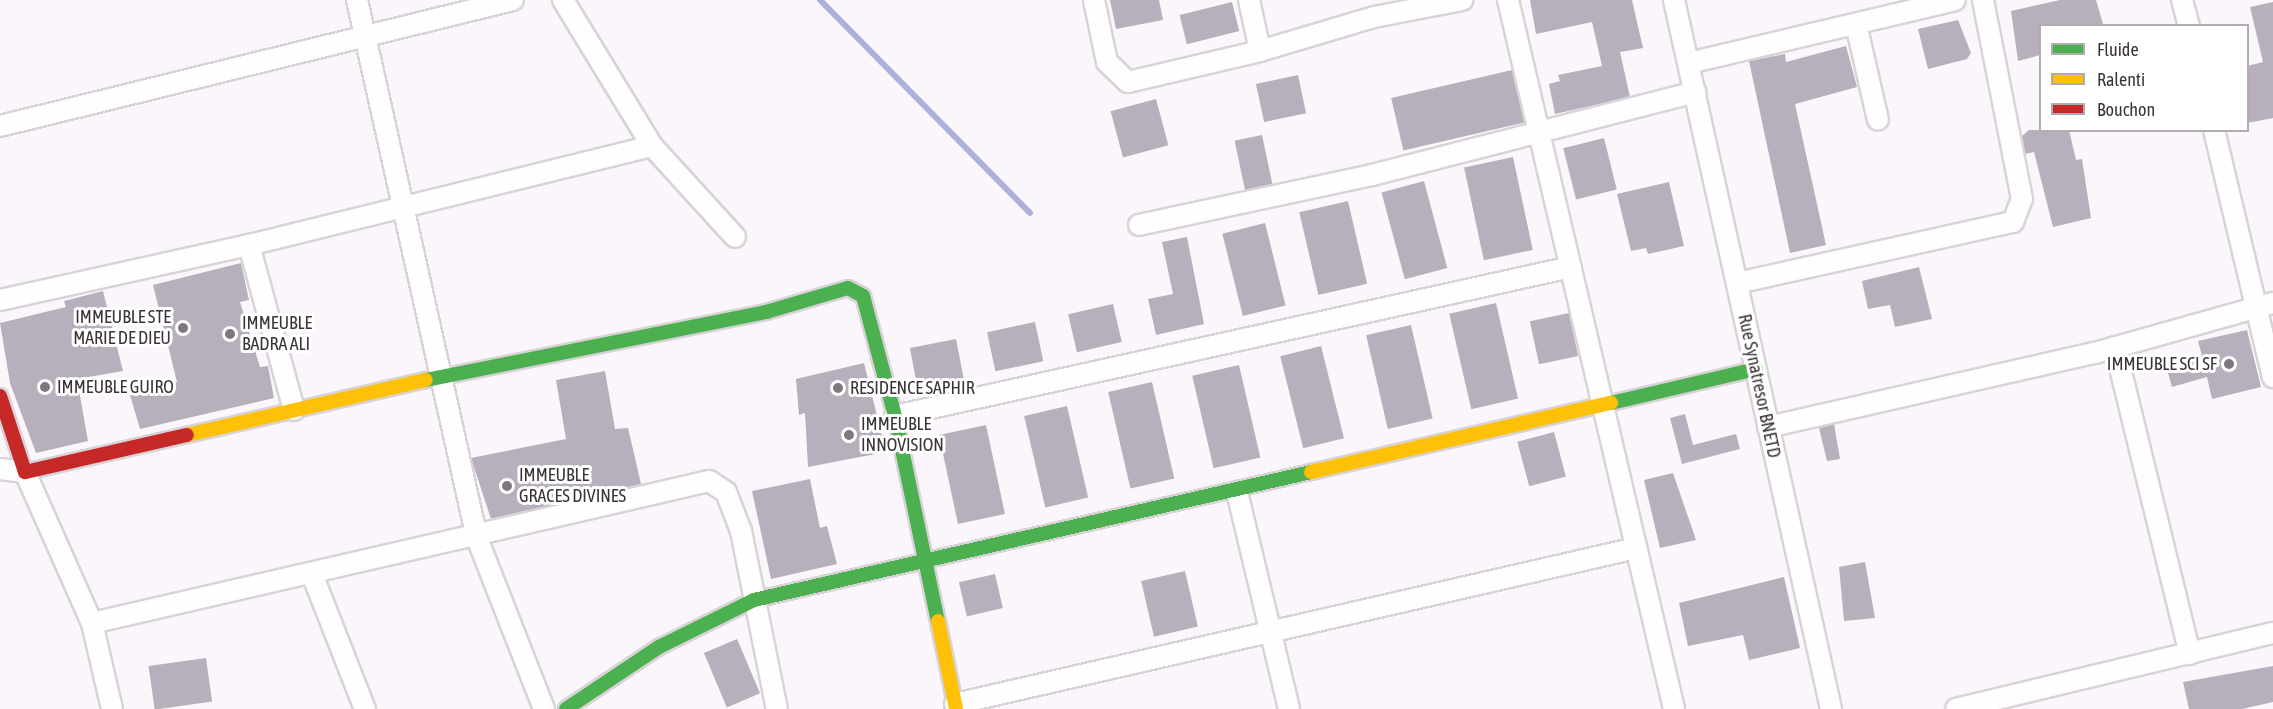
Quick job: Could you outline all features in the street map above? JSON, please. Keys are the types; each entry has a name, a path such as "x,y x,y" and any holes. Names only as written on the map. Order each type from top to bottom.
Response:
{"street":[{"path":"357,0 443,376 477,538 544,709"},
{"path":"0,126 513,0"},
{"path":"563,0 652,146 735,237"},
{"path":"1094,0 1107,62 1128,82 1260,51 1372,8 1462,0"},
{"path":"1249,0 1260,51"},
{"path":"1508,0 1543,133 1570,267 1674,709"},
{"name":"Rue Synatresor BNETD","path":"1674,0 1831,709"},
{"path":"1689,63 1955,0"},
{"path":"1737,283 2013,222 2022,199 1983,0"},
{"path":"2182,0 2188,24"},
{"path":"1856,24 1878,120"},
{"path":"1139,225 1543,133 1696,92"},
{"path":"2215,132 2265,304 2273,377"},
{"path":"0,300 249,245 652,146"},
{"path":"249,245 294,410"},
{"path":"895,416 1570,267"},
{"path":"0,469 25,472 443,376 766,312 848,288 863,296 895,416 956,707 1636,548"},
{"path":"1768,427 2115,347 2265,304"},
{"path":"2115,347 2190,654"},
{"path":"566,709 659,647 754,600 924,559 1237,492 1604,408 1756,369"},
{"path":"0,396 25,472 92,623 112,709"},
{"path":"92,623 477,538 709,481 731,502 777,709"},
{"path":"1237,492 1289,709"},
{"path":"312,574 364,709"},
{"path":"1956,709 2273,633"}],"building":[{"path":"1110,0 1159,0 1163,20 1116,29"},
{"path":"1530,0 1632,0 1643,48 1620,52 1630,97 1555,114 1549,84 1560,81 1558,75 1602,66 1592,22 1536,34"},
{"path":"2060,0 2096,0 2103,24 2039,24 2039,55 2018,61 2011,11"},
{"path":"1232,2 1239,31 1187,44 1180,15"},
{"path":"2273,2 2273,118 2249,123 2249,66 2263,62 2250,7"},
{"path":"1958,20 1971,53 1967,59 1928,69 1918,29"},
{"path":"1846,46 1857,87 1795,104 1826,245 1790,253 1749,61 1785,54 1786,62"},
{"path":"1512,70 1524,123 1403,151 1391,98"},
{"path":"1298,75 1306,113 1264,122 1256,84"},
{"path":"1156,99 1168,145 1123,158 1111,111"},
{"path":"2029,130 2069,132 2076,160 2082,159 2091,218 2053,227 2034,152 2025,154 2022,136"},
{"path":"1262,135 1272,184 1245,190 1235,141"},
{"path":"1604,138 1617,189 1576,200 1563,148"},
{"path":"1513,157 1533,250 1484,260 1464,167"},
{"path":"1424,181 1447,268 1405,279 1381,192"},
{"path":"1669,182 1684,246 1648,254 1646,248 1631,251 1617,194"},
{"path":"1348,201 1367,284 1318,295 1299,212"},
{"path":"1265,223 1286,305 1243,316 1222,234"},
{"path":"1187,237 1204,324 1156,335 1148,299 1173,294 1162,242"},
{"path":"241,263 249,300 240,302 260,367 268,366 274,398 140,429 130,395 177,382 153,285"},
{"path":"1919,267 1932,319 1895,327 1890,305 1868,309 1862,281"},
{"path":"103,291 123,371 77,379 88,441 36,453 10,383 0,323 66,307 64,301"},
{"path":"1496,303 1518,398 1471,409 1449,314"},
{"path":"1113,304 1122,342 1077,352 1068,314"},
{"path":"1569,313 1578,356 1539,364 1530,321"},
{"path":"1035,322 1043,361 995,371 987,332"},
{"path":"1411,325 1433,419 1388,429 1366,335"},
{"name":"IMMEUBLE SCI SF","path":"2247,330 2261,387 2212,399 2207,377 2172,387 2166,366 2202,356 2198,341"},
{"path":"956,339 964,379 918,388 910,348"},
{"path":"1321,346 1344,438 1303,448 1280,356"},
{"path":"864,363 886,452 808,467 805,413 799,415 796,379"},
{"path":"1239,365 1260,458 1214,468 1192,376"},
{"path":"605,371 615,429 628,428 641,484 491,519 471,458 566,439 556,380"},
{"path":"1152,382 1174,478 1130,489 1108,392"},
{"path":"1067,406 1088,498 1045,507 1024,416"},
{"path":"1685,414 1693,445 1736,434 1740,449 1682,464 1670,418"},
{"path":"1834,424 1840,459 1827,461 1819,428"},
{"path":"986,425 1005,514 958,524 939,435"},
{"path":"1554,432 1566,476 1529,486 1517,442"},
{"path":"1673,473 1696,540 1660,548 1644,480"},
{"path":"810,479 820,528 827,526 837,564 771,579 752,491"},
{"path":"1865,562 1875,618 1844,621 1839,567"},
{"path":"1185,571 1198,627 1154,637 1141,581"},
{"path":"995,574 1003,608 967,616 959,582"},
{"path":"1784,577 1800,648 1749,660 1743,635 1688,646 1679,603"},
{"path":"737,639 760,693 727,707 704,653"},
{"path":"206,658 212,702 155,709 149,666"},
{"path":"2273,666 2273,702 2242,709 2189,709 2183,682"}],"waterway":[{"path":"820,0 1030,213"}],"traffic: fast":[{"path":"426,380 766,312 848,288 863,296 895,416 938,621"},
{"path":"1611,403 1756,369"},
{"path":"566,709 659,647 754,600 1311,472"}],"traffic: slow":[{"path":"187,435 426,380"},
{"path":"1311,472 1611,403"},
{"path":"938,621 956,709"}],"traffic: jam":[{"path":"0,396 25,472 187,435"}],"place":[{"name":"IMMEUBLE STE MARIE DE DIEU","path":"183,328"},
{"name":"IMMEUBLE BADRA ALI","path":"230,334"},
{"name":"IMMEUBLE SCI SF","path":"2229,364"},
{"name":"IMMEUBLE GUIRO","path":"45,387"},
{"name":"RESIDENCE SAPHIR","path":"838,388"},
{"name":"IMMEUBLE INNOVISION","path":"849,435"},
{"name":"IMMEUBLE GRACES DIVINES","path":"507,486"}]}
